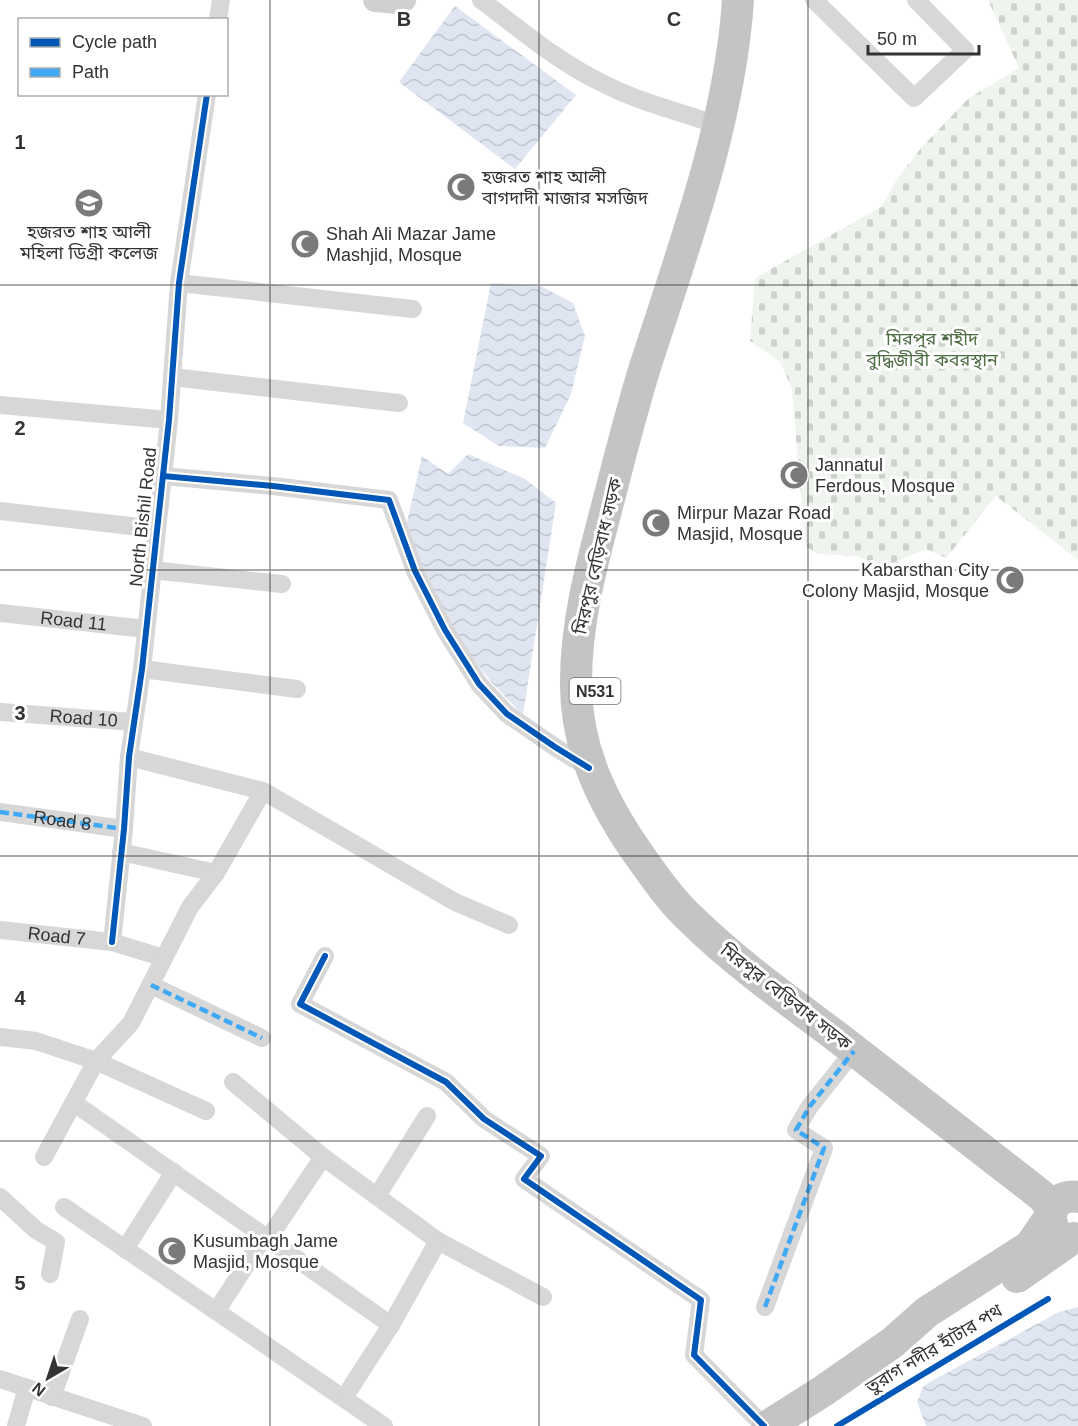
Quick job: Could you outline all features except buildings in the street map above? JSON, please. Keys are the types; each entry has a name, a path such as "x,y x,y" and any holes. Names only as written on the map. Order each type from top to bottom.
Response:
{"highway":[{"name":"মিরপুর বেড়িবাধ সড়ক","path":"726,120 738,0"},
{"name":"মিরপুর বেড়িবাধ সড়ক","path":"758,0 754,43 693,215 639,387 588,583 579,637 585,683 582,739 590,768 622,832 661,885 691,920 746,967 1043,1197 1063,1205"},
{"name":"মিরপুর বেড়িবাধ সড়ক","path":"585,683 595,697 604,742 622,791 649,835 690,889 722,920 841,1016 1063,1205"},
{"path":"1063,1205 1055,1230 1060,1235 1076,1238"},
{"path":"766,1426 892,1343 927,1312 1030,1246 1063,1205"},
{"path":"892,1343 935,1325 1076,1238"}],"main road":[{"path":"378,0 398,2 404,0"}],"street":[{"path":"218,18 221,0"},
{"path":"481,0 569,65 601,83 643,101 726,120"},
{"path":"814,0 914,98 965,50 917,0"},
{"name":"North Bishil Road","path":"112,942 129,757 142,669 169,420 179,283 207,96"},
{"path":"179,283 413,309"},
{"path":"172,377 399,403"},
{"path":"0,405 169,420"},
{"path":"163,476 389,500 415,571 445,630 479,684 507,714 590,768"},
{"path":"0,511 157,529"},
{"path":"153,570 282,584"},
{"name":"Road 11","path":"0,613 146,629"},
{"path":"142,669 297,688"},
{"name":"Road 10","path":"0,712 133,722"},
{"path":"129,757 263,792 455,902 509,925"},
{"path":"45,1157 96,1061 131,1023 190,907 216,873 263,792"},
{"name":"Road 8","path":"0,812 124,829"},
{"path":"121,852 216,873"},
{"name":"Road 7","path":"0,930 112,942 164,958"},
{"path":"325,956 300,1004 446,1082 484,1119 541,1156 524,1179 701,1300 694,1355 766,1426"},
{"path":"151,985 262,1038"},
{"path":"0,1037 36,1041 96,1061 206,1111"},
{"path":"765,1307 824,1148 796,1130 810,1106 854,1051"},
{"path":"233,1082 324,1157 438,1241 543,1297"},
{"path":"74,1103 391,1325"},
{"path":"377,1196 427,1116"},
{"path":"217,1310 324,1157"},
{"path":"125,1249 174,1172"},
{"path":"0,1197 36,1230 56,1242 50,1274"},
{"path":"64,1207 384,1426"},
{"path":"344,1398 391,1325 438,1241"},
{"path":"52,1396 80,1319"},
{"path":"0,1379 143,1426"},
{"path":"16,1426 27,1388"}],"green space":[{"name":"মিরপুর শহীদ বুদ্ধিজীবী কবরস্থান","path":"988,0 1078,0 1078,560 996,496 946,558 926,549 900,560 889,570 857,556 818,554 805,546 792,389 780,362 750,341 755,278 881,207 896,181 921,148 968,99 1019,68"}],"water":[{"path":"455,6 576,95 515,169 399,82"},
{"path":"491,283 541,286 573,303 585,336 571,394 545,448 499,446 463,423"},
{"path":"468,454 525,479 556,503 523,715 492,683 462,645 405,531 422,456 448,474"},
{"path":"1078,1307 1078,1426 926,1426 917,1402 923,1387 928,1383 1059,1312"}],"marked path":[{"path":"0,812 124,829"},
{"path":"151,985 262,1038"},
{"path":"765,1307 824,1148 796,1130 810,1106 854,1051"}],"cycle path":[{"path":"112,942 129,757 142,669 169,420 179,283 207,96"},
{"path":"163,476 389,500 415,571 445,630 479,684 507,714 589,768"},
{"path":"325,956 300,1004 446,1082 484,1119 541,1156 524,1179 701,1300 694,1355 764,1426"},
{"name":"তুরাগ নদীর হাঁটার পথ","path":"837,1426 1048,1299"}],"place":[{"name":"হজরত শাহ আলী বাগদাদী মাজার মসজিদ","path":"461,187"},
{"name":"হজরত শাহ আলী মহিলা ডিগ্রী কলেজ","path":"89,203"},
{"name":"Shah Ali Mazar Jame Mashjid, Mosque","path":"305,244"},
{"name":"Jannatul Ferdous, Mosque","path":"794,475"},
{"name":"Mirpur Mazar Road Masjid, Mosque","path":"656,523"},
{"name":"Kabarsthan City Colony Masjid, Mosque","path":"1010,580"},
{"name":"Kusumbagh Jame Masjid, Mosque","path":"172,1251"}]}
